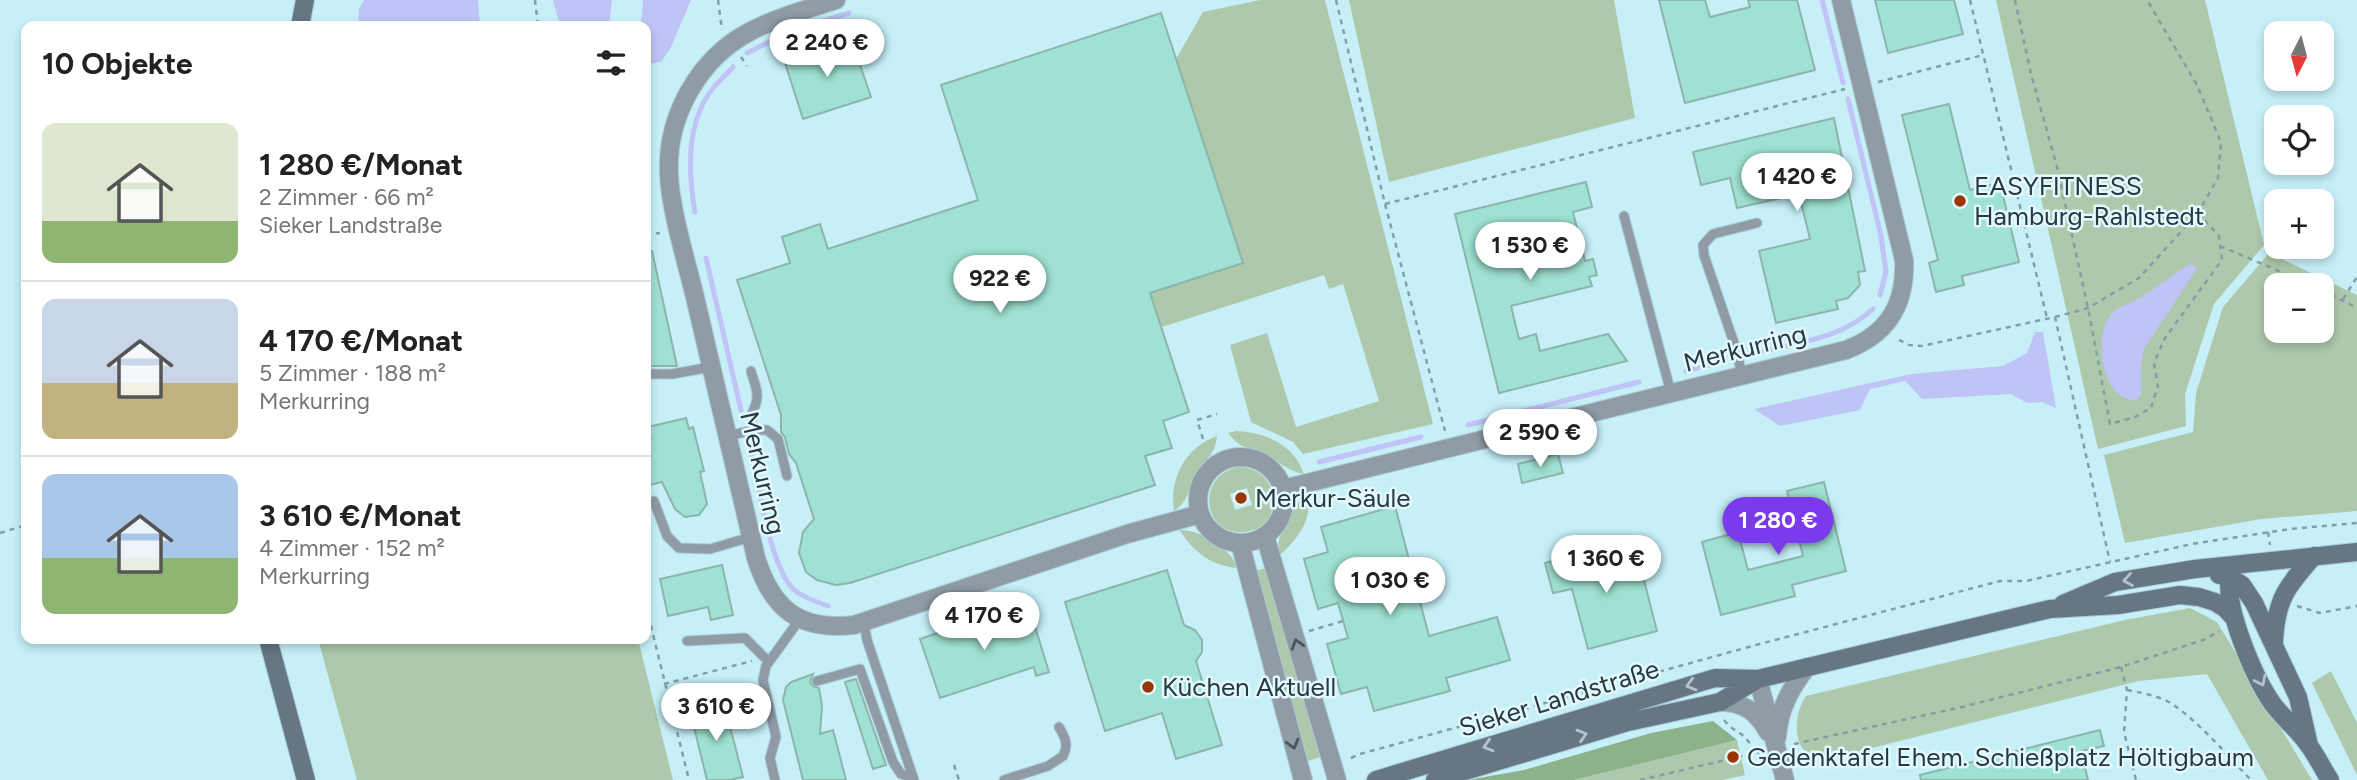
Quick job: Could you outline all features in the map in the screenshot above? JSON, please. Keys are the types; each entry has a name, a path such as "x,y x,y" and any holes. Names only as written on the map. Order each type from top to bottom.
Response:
{"main road":[{"name":"Sieker Landstraße","path":"1376,780 1715,678 1758,679 2050,609 2115,582 2195,569 2357,552"},
{"path":"2274,649 2276,612 2282,598 2315,556"},
{"name":"Sieker Landstraße","path":"2050,609 2118,605 2180,595 2249,568 2272,562"},
{"name":"Sieker Landstraße","path":"2195,569 2230,577"},
{"path":"2309,744 2298,698 2254,603 2242,585 2230,577 2228,587 2234,618 2272,703 2309,744 2330,780"},
{"name":"Sieker Landstraße","path":"2180,595 2215,602 2234,618"},
{"path":"269,644 306,780"},
{"name":"Sieker Landstraße","path":"1435,780 1617,724 1720,702 1758,679"}],"street":[{"name":"Merkurring","path":"836,0 762,26 730,44 701,73 683,102 670,149 671,190 751,537 758,565 769,591 779,604 810,624 831,627 864,623 1127,534 1200,514"},
{"name":"Merkurring","path":"1283,489 1855,347 1874,335 1889,321 1902,294 1905,273 1902,246 1840,0"},
{"path":"1245,456 1265,463 1276,474 1283,489 1281,517 1265,536 1255,541 1240,543 1217,536 1206,526 1200,514 1197,499 1202,480 1212,467 1229,458 1245,456"},
{"path":"1265,536 1337,780"},
{"path":"1240,543 1303,780"},
{"path":"1776,748 1781,709 1807,667"},
{"path":"1758,679 1785,780"},
{"path":"1720,702 1732,702 1747,707 1758,716 1776,748"}],"lane":[{"path":"1624,216 1671,393"},
{"path":"1742,375 1736,349 1703,255 1703,245 1713,234 1757,223"},
{"path":"651,374 673,374 711,367"},
{"path":"751,371 757,394 757,401 750,415 753,430"},
{"path":"728,436 753,430 767,430 778,439 787,476"},
{"path":"654,501 667,536 679,548 710,549 751,537"},
{"path":"775,780 770,758 776,737 763,680 769,662 800,619"},
{"path":"864,623 867,640 914,779"},
{"path":"687,641 745,638 769,662"},
{"path":"817,681 860,668 893,762 901,774 914,779"},
{"path":"1004,780 1048,766 1063,756 1065,735 1059,727"}],"path":[{"path":"535,0 537,21"},
{"path":"718,0 724,36"},
{"path":"1336,0 1385,204 1449,447"},
{"path":"1970,0 2047,318"},
{"path":"2015,0 2031,74 2057,167 2110,424 2135,417 2151,408 2158,386 2154,363 2165,338 2222,260 2219,236 2198,213"},
{"path":"1899,340 1909,345 1922,346 2088,308 2139,278 2198,213 2218,178 2221,142 2197,85 2147,0"},
{"path":"738,52 747,66"},
{"path":"1871,83 1983,55"},
{"path":"1385,204 1852,88"},
{"path":"2220,246 2284,273"},
{"path":"2343,299 2357,277"},
{"path":"2334,295 2357,308"},
{"path":"2055,317 2110,562"},
{"path":"1203,439 1197,420 1217,414"},
{"path":"1351,758 1733,651 2000,581 2026,581 2192,544 2290,529 2357,523"},
{"path":"0,533 21,527"},
{"path":"1424,598 1430,596"},
{"path":"2282,598 2303,609 2320,613 2357,606"},
{"path":"1640,780 1962,707 2122,667 2206,639 2234,618"},
{"path":"1308,631 1343,621"},
{"path":"651,628 689,780"},
{"path":"664,684 752,661 769,662"},
{"path":"2122,667 2127,690 2124,732 2136,780"},
{"path":"2127,690 2147,693 2173,705 2217,744 2251,780"},
{"path":"1724,720 1748,738 1755,753"},
{"path":"954,765 959,780"}],"green space":[{"path":"1260,0 1325,0 1433,424 1303,454 1293,442 1251,422 1230,345 1267,333 1296,427 1379,401 1343,284 1329,289 1324,275 1162,327 1150,293 1242,262 1176,59 1203,12"},
{"path":"1349,0 1614,0 1635,118 1389,182"},
{"path":"1996,0 2205,0 2264,245 2214,304 2185,394 2186,426 2098,449"},
{"path":"2264,259 2282,259 2311,273 2264,273 2264,343 2334,343 2334,284 2357,295 2357,511 2261,519 2125,543 2104,455 2193,432 2196,393 2223,307"},
{"path":"1236,431 1267,437 1285,447 1304,474 1289,469 1262,452 1239,444 1228,433"},
{"path":"1217,436 1212,453 1197,474 1183,503 1174,511 1174,487 1182,465 1196,448"},
{"path":"1238,467 1253,470 1263,477 1270,487 1272,510 1267,520 1258,528 1244,532 1230,531 1220,525 1213,516 1210,493 1215,482 1224,473","holes":["1247,488 1252,505 1235,510 1230,494"]},
{"path":"1308,493 1306,521 1292,543 1279,556 1279,539 1285,522 1295,505"},
{"path":"1180,530 1197,533 1222,547 1238,568 1204,557"},
{"path":"1267,568 1323,756 1308,761 1254,571"},
{"path":"2190,608 2217,622 2312,780 2268,780 2207,674 2139,681 1828,759 1807,753 1798,739 1798,716 1806,696 2125,620"},
{"path":"319,644 639,644 673,780 357,780"},
{"path":"2331,671 2357,723 2357,775 2312,683"},
{"path":"1713,721 1737,740 1574,780 1468,780 1524,770 1651,733"},
{"path":"1737,740 1745,775 1723,780 1574,780"}],"water":[{"path":"364,0 478,0 480,21 358,21 359,9"},
{"path":"553,0 612,0 610,21 559,21"},
{"path":"643,0 691,0 670,49 661,62 651,64 651,21 641,21"},
{"path":"2191,264 2197,267 2194,273 2144,349 2141,394 2136,400 2124,397 2114,389 2107,378 2103,364 2102,348 2106,321 2113,312"},
{"path":"2035,332 2043,332 2056,408 2042,402 2027,403 2011,394 1922,399 1905,381 1870,389 1860,410 1780,426 1754,409 1911,374 2003,366 2027,353"}],"building":[{"path":"1659,0 1705,0 1710,17 1750,7 1748,0 1797,0 1815,70 1685,103"},
{"path":"1875,0 1954,0 1963,34 1888,53"},
{"path":"1161,13 1243,263 1150,293 1189,412 1163,421 1172,448 1145,456 1155,485 850,583 836,585 817,580 806,572 799,553 803,532 814,519 796,463 789,454 781,432 781,415 737,280 790,263 782,237 820,224 828,249 978,200 941,85"},
{"path":"851,38 871,97 803,119 784,60"},
{"path":"1949,104 1970,190 2000,183 2019,262 1962,276 1964,285 1936,292 1929,263 1938,260 1902,115"},
{"path":"1834,118 1865,271 1858,272 1860,285 1848,298 1836,301 1838,309 1776,323 1759,251 1810,239 1799,194 1737,208 1730,178 1701,185 1693,152"},
{"path":"1586,182 1592,207 1573,212 1585,261 1593,259 1597,275 1589,277 1592,286 1511,306 1519,339 1536,334 1540,351 1608,334 1627,361 1499,393 1455,214"},
{"path":"651,251 652,251 677,366 651,366"},
{"path":"686,418 689,429 693,427 704,471 700,472 707,504 699,515 685,517 675,509 662,482 651,485 651,426"},
{"path":"1558,454 1563,473 1522,483 1518,464"},
{"path":"1824,482 1846,571 1792,585 1795,596 1721,615 1702,542 1738,532 1748,570 1803,556 1787,491"},
{"path":"1395,506 1429,636 1497,617 1510,660 1446,678 1450,691 1374,711 1367,687 1341,694 1327,644 1348,638 1338,603 1318,609 1304,559 1328,552 1321,527"},
{"path":"1636,549 1657,631 1588,649 1572,589 1553,593 1545,563 1593,551 1595,559"},
{"path":"722,565 733,615 711,620 708,607 668,616 660,579"},
{"name":"Küchen Aktuell","path":"1167,570 1184,625 1195,630 1202,640 1202,652 1196,661 1222,745 1176,759 1162,713 1105,731 1065,602"},
{"path":"1029,607 1049,672 1036,676 1034,667 940,698 920,639 997,613 998,617"},
{"path":"813,674 810,682 819,688 822,706 820,734 833,730 846,780 803,780 783,700 786,687 791,682"},
{"path":"856,679 886,765 873,769 845,682"},
{"path":"724,703 743,777 707,780 690,711"},
{"path":"2100,730 2104,746 2081,751 2088,780 1921,780 1920,775"}],"waterway":[{"path":"1822,0 1843,83"},
{"path":"747,53 789,32 849,13"},
{"path":"695,212 691,147 698,115 714,87 733,67"},
{"path":"1848,99 1881,236 1886,272 1880,295"},
{"path":"706,258 741,410"},
{"path":"1761,352 1834,333 1848,327 1873,309"},
{"path":"1686,371 1717,363"},
{"path":"1468,425 1639,382"},
{"path":"1319,462 1421,437"},
{"path":"751,453 772,544 785,578 797,592 828,606"}],"place":[{"name":"EASYFITNESS Hamburg-Rahlstedt","path":"1960,201"},
{"name":"Merkur-Säule","path":"1241,498"},
{"name":"Küchen Aktuell","path":"1148,687"},
{"name":"Gedenktafel Ehem. Schießplatz Höltigbaum","path":"1733,757"}]}
